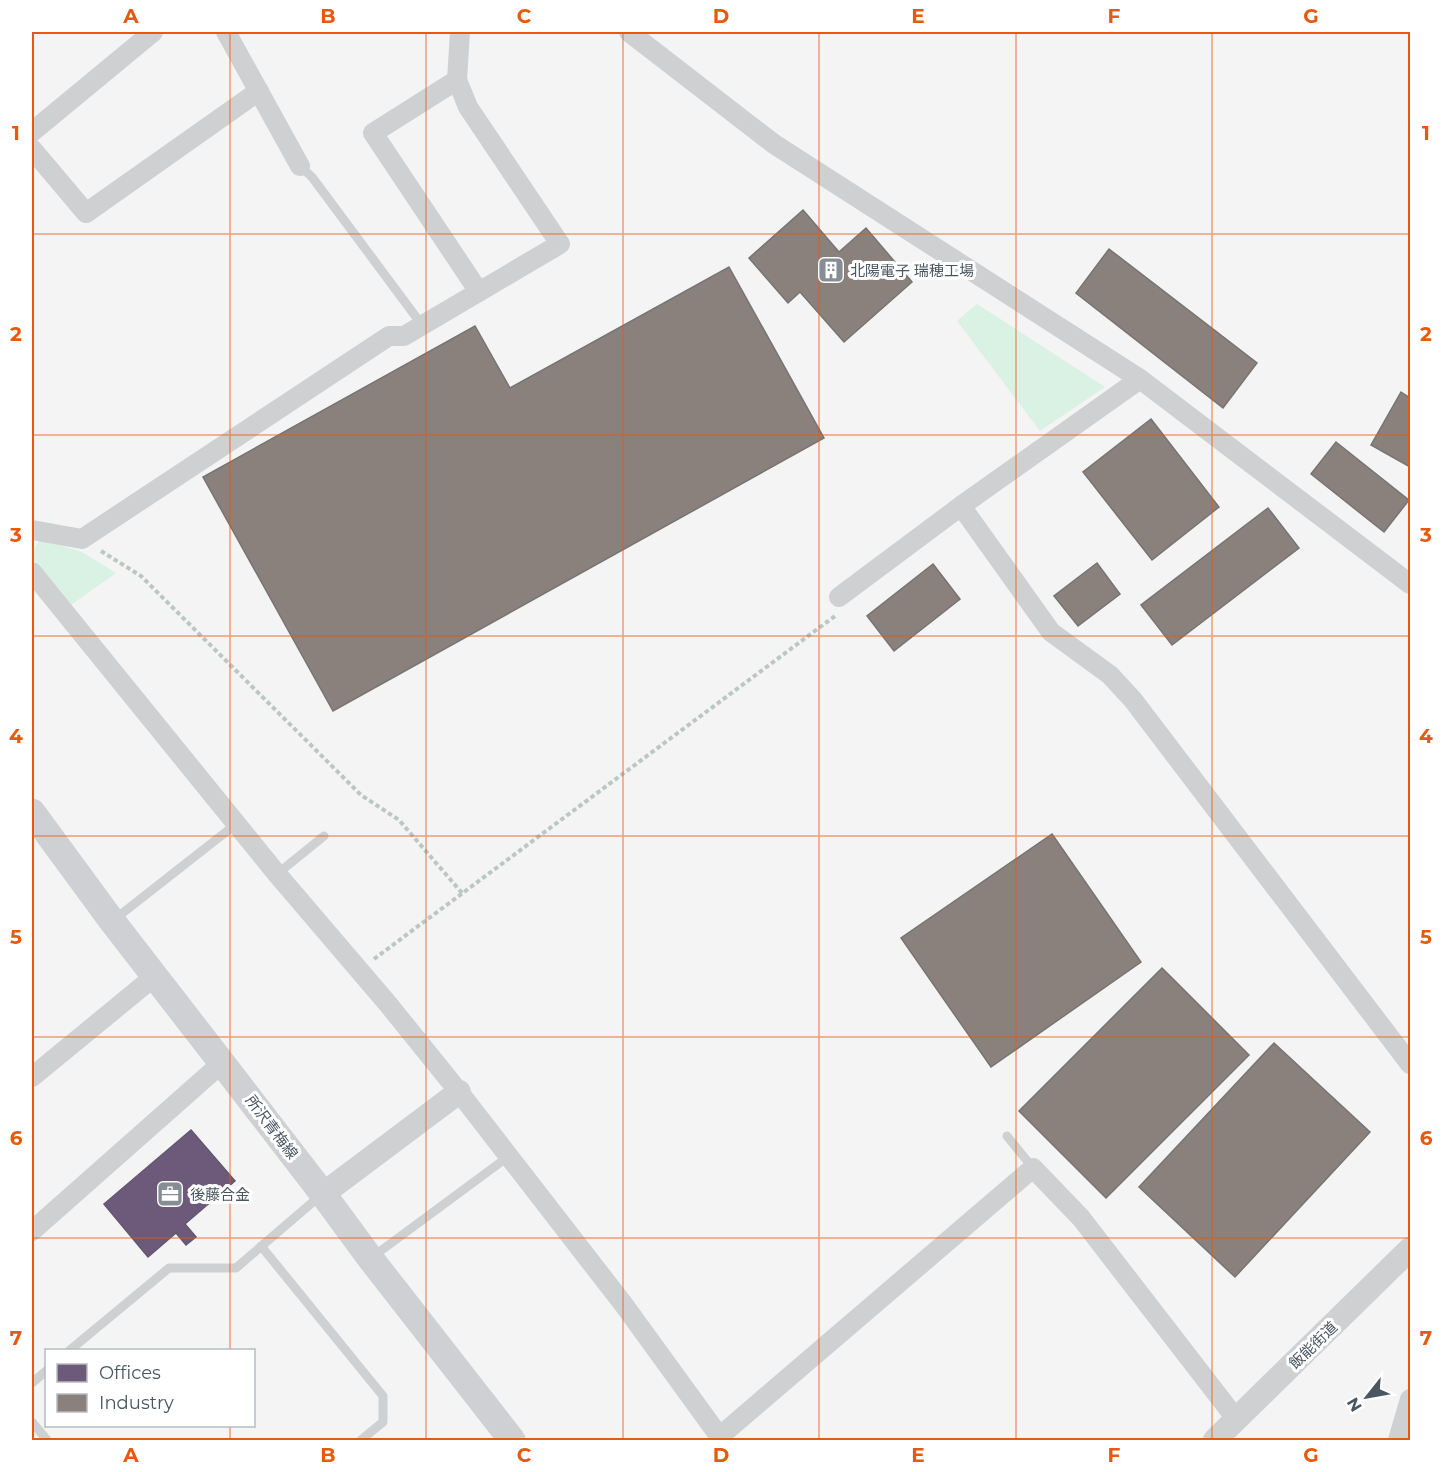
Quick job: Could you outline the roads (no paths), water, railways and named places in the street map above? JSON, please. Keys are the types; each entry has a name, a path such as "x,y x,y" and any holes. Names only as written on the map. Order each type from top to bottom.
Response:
{"main road":[{"name":"所沢青梅線","path":"32,812 112,921 512,1440"}],"street":[{"path":"32,132 153,32"},
{"path":"226,32 300,166"},
{"path":"32,530 82,539 389,336 404,336 560,244 468,107 457,80 460,32"},
{"path":"629,32 774,144 1140,379 1410,584"},
{"path":"457,80 373,133 478,292"},
{"path":"32,149 86,213 259,91"},
{"path":"839,597 961,506 1140,379"},
{"path":"961,506 1050,632 1110,675 1133,700 1410,1064"},
{"path":"32,572 276,874 388,1004 459,1092 624,1305 720,1439 1033,1168 1081,1218 1237,1420"},
{"path":"32,1077 155,976"},
{"path":"32,1231 222,1062"},
{"path":"323,1194 459,1092"},
{"name":"飯能街道","path":"1215,1440 1410,1250"},
{"path":"1398,1440 1410,1399"}],"lane":[{"path":"300,166 312,177 422,326"},
{"path":"112,921 236,824"},
{"path":"276,874 324,836"},
{"path":"1007,1136 1033,1168"},
{"path":"370,1258 509,1156"},
{"path":"71,1349 169,1268 236,1268 323,1194"},
{"path":"261,1246 383,1396 383,1422 361,1440"},
{"path":"32,1383 45,1372"},
{"path":"32,1422 47,1440"}],"place":[{"name":"北陽電子 瑞穂工場","path":"831,270"},
{"name":"後藤合金","path":"170,1194"}]}
